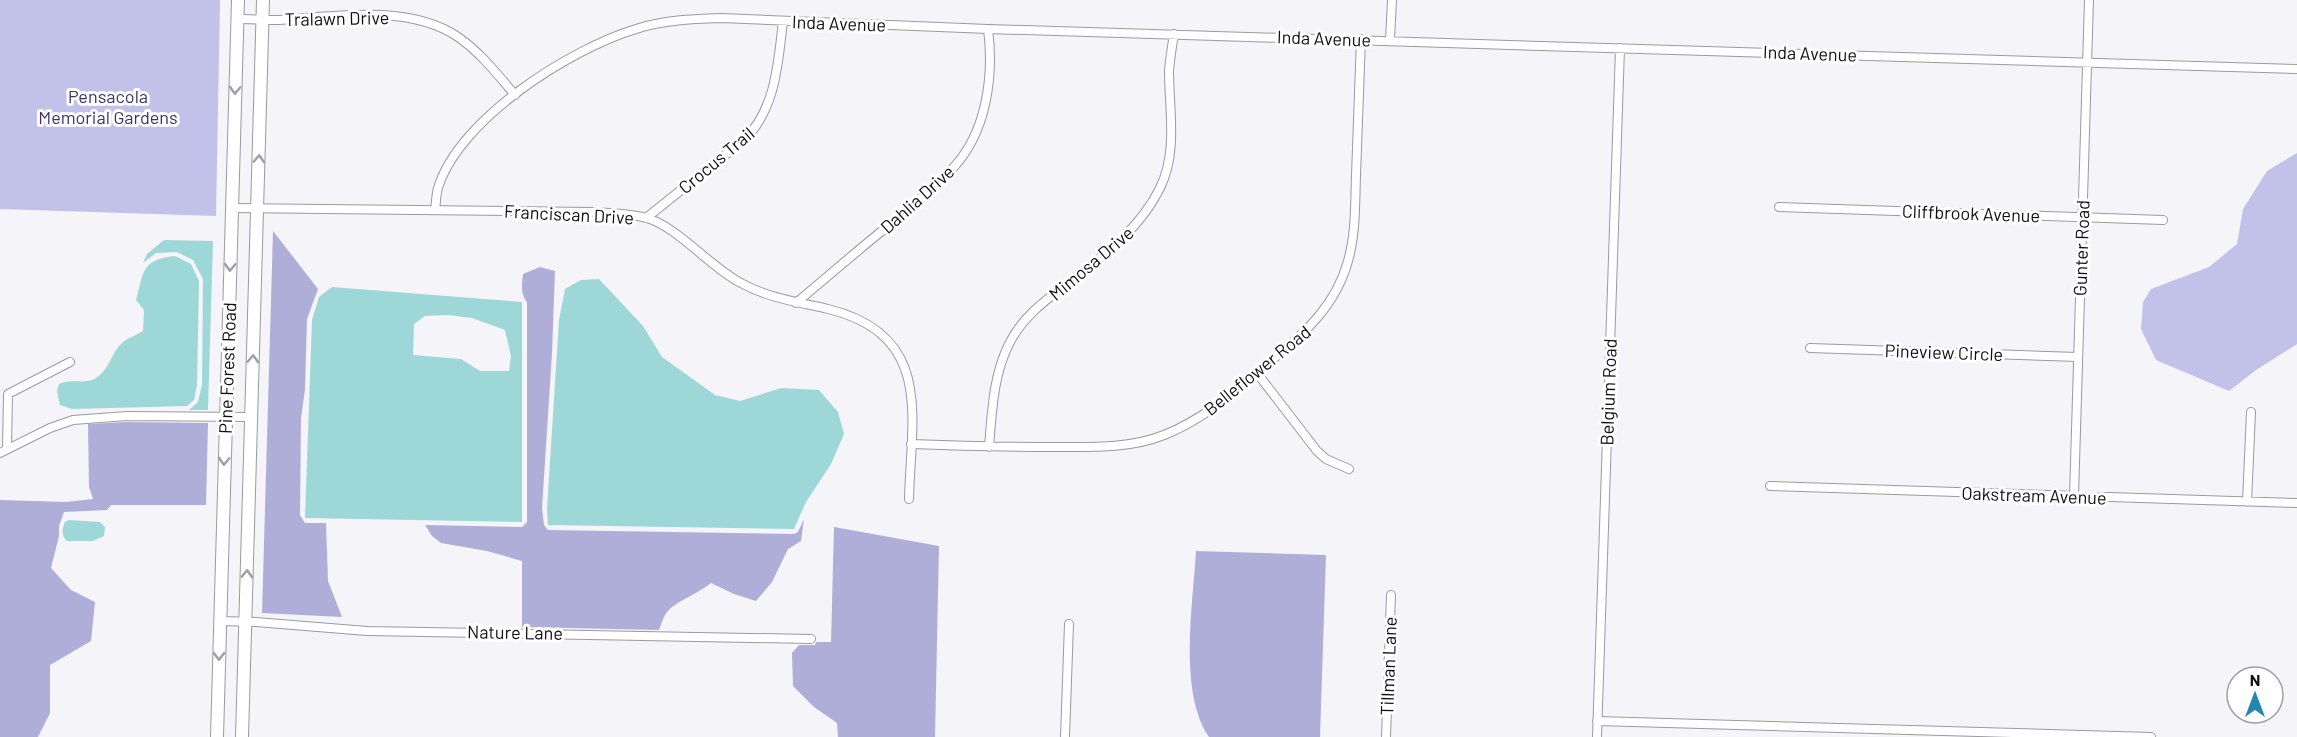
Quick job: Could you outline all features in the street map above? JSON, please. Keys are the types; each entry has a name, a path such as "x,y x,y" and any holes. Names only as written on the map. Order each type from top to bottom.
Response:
{"main road":[{"name":"Pine Forest Road","path":"217,737 238,0"},
{"name":"Pine Forest Road","path":"242,737 263,0"}],"street":[{"path":"1390,40 1392,0"},
{"name":"Gunter Road","path":"2073,496 2089,0"},
{"name":"Tralawn Drive","path":"238,19 363,15 424,21 459,37 479,55 515,95"},
{"name":"Inda Avenue","path":"435,210 438,189 460,149 482,123 515,95 569,58 611,37 663,22 702,19 2297,69"},
{"name":"Crocus Trail","path":"646,218 744,140 759,125 770,96 783,21"},
{"name":"Dahlia Drive","path":"796,303 957,164 975,132 986,99 990,67 988,29"},
{"name":"Mimosa Drive","path":"989,447 1000,364 1014,336 1030,315 1140,222 1162,185 1171,129 1169,72 1174,34"},
{"name":"Belleflower Road","path":"911,444 989,447 1112,447 1149,440 1176,430 1207,412 1257,373 1314,323 1335,294 1345,272 1351,248 1360,39"},
{"name":"Belgium Road","path":"1597,737 1620,48"},
{"name":"Cliffbrook Avenue","path":"1779,207 2163,220"},
{"name":"Franciscan Drive","path":"232,208 592,212 627,214 660,224 739,283 769,296 849,316 877,332 896,351 904,364 913,394 914,429 911,444 909,499"},
{"name":"Pineview Circle","path":"1810,348 2078,357"},
{"path":"3,451 8,394 70,362"},
{"path":"1257,373 1317,452 1326,459 1349,469"},
{"path":"2247,502 2251,412"},
{"path":"3,451 50,428 73,420 127,416 251,417"},
{"name":"Oakstream Avenue","path":"1770,486 2297,503"},
{"name":"Tillman Lane","path":"1386,737 1390,595"},
{"name":"Nature Lane","path":"220,621 357,630 811,639"},
{"path":"1065,737 1069,624"},
{"path":"1598,721 2151,737"}],"green space":[{"name":"Pensacola Memorial Gardens","path":"0,0 220,0 216,216 0,209"},
{"path":"2297,153 2297,344 2256,370 2229,391 2156,360 2141,329 2143,302 2151,289 2209,267 2237,244 2243,209 2267,171"}],"shaded area":[{"path":"273,231 318,289 307,319 305,389 301,418 300,515 305,523 326,523 328,581 342,617 262,613"},
{"path":"164,240 213,241 208,410 189,410 198,402 202,385 203,279 193,260 177,252 156,253 143,263 147,254"},
{"path":"175,256 191,264 199,281 197,385 194,400 187,406 72,409 60,405 57,391 59,384 96,378 122,343 143,331 144,310 136,300 143,274 156,260"},
{"path":"540,267 555,271 542,508 544,525 548,530 794,534 798,532 804,519 801,541 788,549 772,582 756,601 711,583 671,608 664,616 659,630 522,627 522,561 487,551 441,543 432,536 425,525 522,527 527,522 527,302 522,292 522,285 523,274"},
{"path":"599,279 643,326 662,357 715,395 740,401 781,388 819,390 838,412 844,434 831,464 806,502 794,529 548,525 547,509 559,320 565,289 581,280"},
{"path":"332,287 522,302 522,522 305,518 312,320 319,297","holes":["448,315 472,318 505,330 511,356 509,371 480,371 461,359 413,355 414,324 425,316"]},
{"path":"208,423 206,505 111,505 107,510 64,512 51,568 71,590 95,602 91,641 50,665 50,713 38,737 0,737 0,500 66,502 93,499 89,487 88,424"},
{"path":"69,520 100,522 105,527 104,536 93,541 67,541 63,530 65,522"},
{"path":"834,527 939,546 935,737 838,737 837,723 814,707 793,686 792,653 799,645 831,642"},
{"path":"1196,551 1326,555 1320,737 1209,737 1199,718 1190,672"}]}
